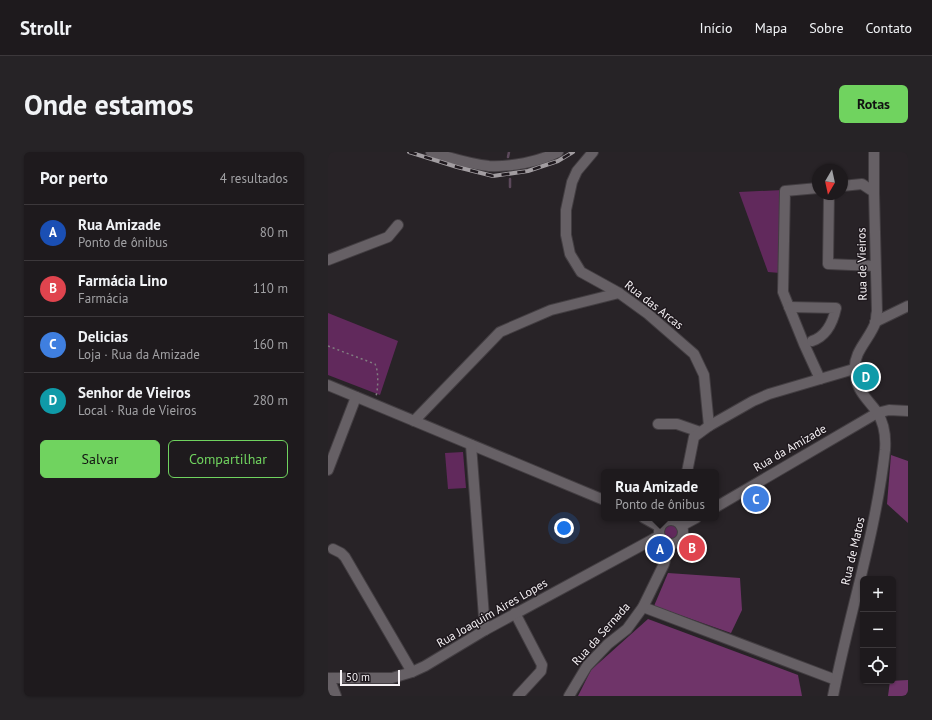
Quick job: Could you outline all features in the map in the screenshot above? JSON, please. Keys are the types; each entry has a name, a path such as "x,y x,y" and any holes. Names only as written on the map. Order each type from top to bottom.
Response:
{"street":[{"path":"432,152 489,166 515,164 535,160 558,152"},
{"name":"Rua das Arcas","path":"593,152 577,171 572,182 566,210 566,235 570,254 581,272 619,293 648,314 694,354 704,375 709,426"},
{"name":"Rua de Vieiros","path":"854,369 863,343 875,322 877,312 874,152"},
{"path":"848,185 862,184 874,192"},
{"path":"812,189 785,191 783,292 820,379"},
{"path":"829,200 828,264 876,266"},
{"path":"328,260 388,237 398,225"},
{"path":"414,420 500,332 551,310 619,293"},
{"path":"875,322 908,306"},
{"path":"789,307 836,308 833,321 827,331 816,340 812,341"},
{"path":"688,469 694,437 709,426 769,394 854,369 860,392 877,412 889,410 908,411"},
{"path":"328,385 601,499"},
{"path":"328,470 356,397"},
{"name":"Rua da Amizade","path":"719,505 877,412"},
{"name":"Rua de Matos","path":"833,696 877,507 886,440 885,431 877,412"},
{"path":"658,424 677,424 700,432"},
{"path":"471,445 485,630"},
{"path":"647,521 659,532 663,542 669,544 680,541 683,534 677,522"},
{"path":"659,532 666,521"},
{"name":"Rua Joaquim Aires Lopes","path":"328,678 392,678 412,672 659,532"},
{"name":"Rua da Sernada","path":"569,696 587,666 608,644 627,629 643,607 664,564 669,544"},
{"path":"330,547 341,552 345,557 412,672"},
{"path":"643,607 836,680"},
{"path":"516,613 542,665 541,671 518,696"},
{"path":"328,678 336,696"}],"path":[{"path":"328,346 375,364 378,370 378,385 373,404"}],"shaded area":[{"path":"783,190 780,273 768,272 739,192"},
{"path":"328,313 398,341 380,395 328,375"},
{"path":"463,452 466,488 448,489 445,453"},
{"path":"891,455 908,461 908,523 887,504"},
{"path":"668,525 674,525 678,529 678,535 674,539 668,539 664,535 664,529"},
{"path":"668,573 740,578 742,610 731,633 654,606"},
{"path":"648,619 798,675 802,696 578,696 591,670"},
{"path":"908,680 908,696 888,696 890,684 896,684 896,681"}],"waterway":[{"path":"508,157 509,152"},
{"path":"510,179 510,187"}],"railway":[{"path":"409,152 457,167 493,176 528,171 558,161 573,152"}],"place":[{"name":"Senhor de Vieiros","path":"866,377"},
{"name":"Delicias","path":"756,499"},
{"name":"Farmácia Lino","path":"692,548"},
{"name":"Rua Amizade","path":"660,549"}]}
